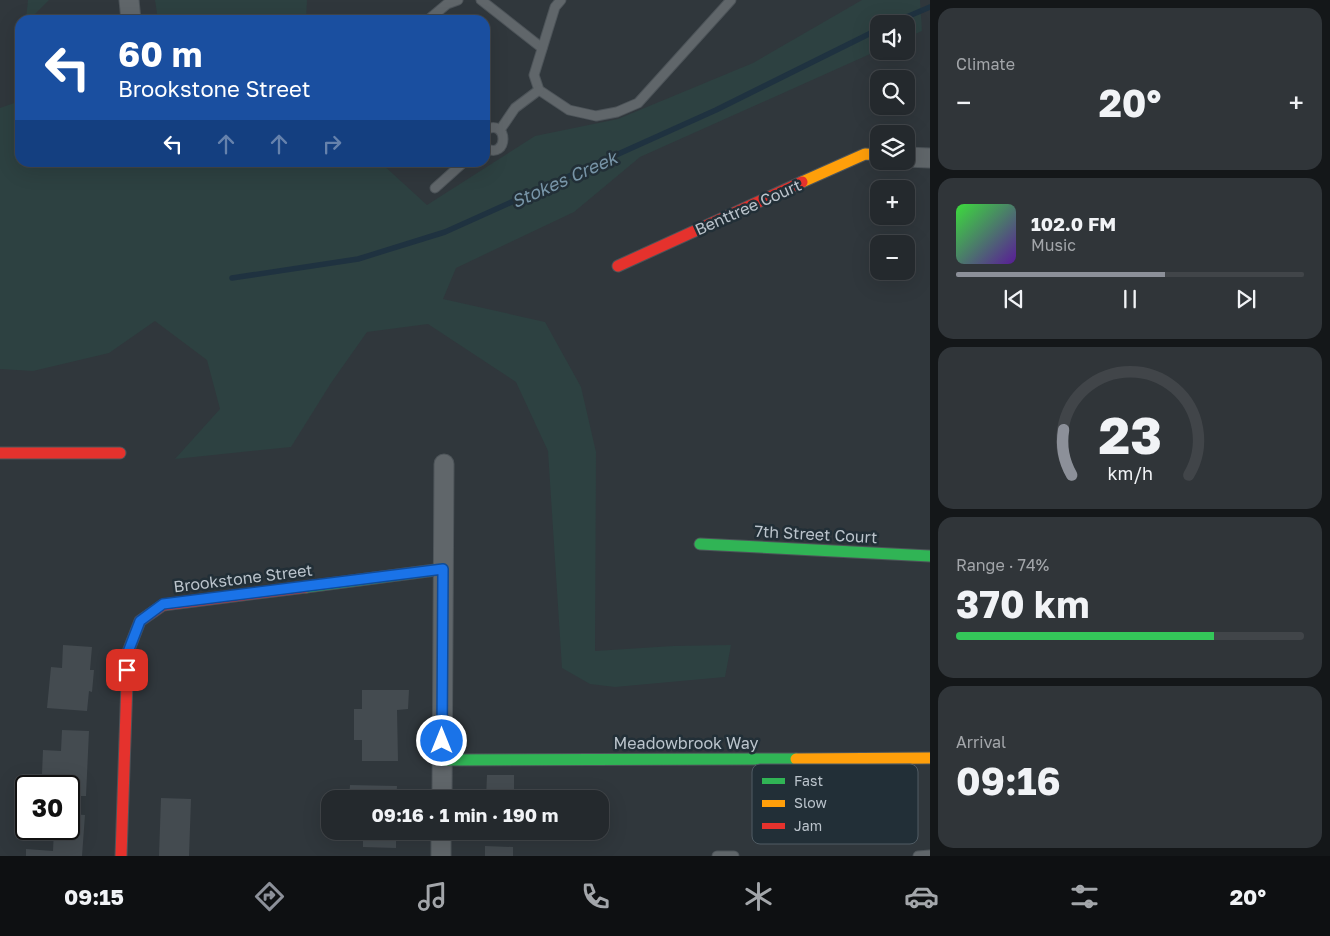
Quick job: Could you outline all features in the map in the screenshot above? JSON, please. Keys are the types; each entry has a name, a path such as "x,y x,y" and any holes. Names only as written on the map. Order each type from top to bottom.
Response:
{"street":[{"path":"129,0 130,15"},
{"name":"Benttree Court","path":"618,266 865,154 870,154"},
{"path":"915,157 930,158"},
{"path":"0,453 120,452"},
{"path":"442,790 444,464"},
{"name":"7th Street Court","path":"700,544 930,556"},
{"name":"Brookstone Street","path":"121,856 128,652 140,621 163,604 443,569"},
{"name":"Meadowbrook Way","path":"442,760 930,758"},
{"path":"441,840 441,856"}],"lane":[{"path":"434,15 447,4 458,0"},
{"path":"481,0 542,48"},
{"path":"561,0 555,7 534,76 539,90 569,110 596,116 617,112 638,103 732,0"},
{"path":"500,130 515,108 539,90"},
{"path":"490,128 493,127 500,130 504,139 500,147 490,149"},
{"path":"435,188 458,167"},
{"path":"918,856 930,855"},
{"path":"717,856 734,856"}],"green space":[{"path":"28,0 49,0 34,15 26,15"},
{"path":"155,0 307,0 306,15 157,15"},
{"path":"862,0 920,0 922,31 915,34 915,15 870,15 870,54 640,157 574,212 456,268 443,299 545,322 581,387 596,452 595,651 673,646 731,645 725,677 615,687 590,684 562,668 548,451 516,382 428,324 367,332 331,383 291,447 175,459 220,409 207,360 155,321 109,353 33,371 0,369 0,108 15,103 15,167 385,167 427,205 486,167 490,167 490,165 535,136 618,119 753,63"}],"building":[{"path":"63,645 92,647 90,670 94,670 92,692 89,691 87,711 47,708 51,667 62,668"},
{"path":"362,690 409,690 408,709 397,710 398,761 362,761 362,740 354,740 354,709 362,709"},
{"path":"62,730 89,731 86,796 80,796 80,775 42,774 43,750 61,751"},
{"path":"487,775 514,775 514,790 486,790"},
{"path":"350,785 397,786 397,790 350,790"},
{"path":"161,798 191,799 189,856 159,856"},
{"path":"80,815 85,815 82,856 26,856 26,849 53,851 54,840 80,840"},
{"path":"363,840 396,840 396,848 363,847"},
{"path":"485,846 513,847 513,856 485,856"}],"waterway":[{"name":"Stokes Creek","path":"911,15 930,7"},
{"name":"Stokes Creek","path":"232,278 358,259 445,232 716,110 870,33"}],"traffic: fast":[{"path":"700,544 930,556"},
{"path":"306,587 443,569"},
{"path":"442,760 796,759"}],"traffic: slow":[{"path":"802,182 865,154 870,154"},
{"path":"796,759 930,758"}],"traffic: jam":[{"path":"618,266 802,182"},
{"path":"0,453 120,453"},
{"path":"121,856 128,652 140,621 163,605 306,587"}],"route":[{"path":"127,670 128,652 140,621 163,604 443,569 442,741"}]}
